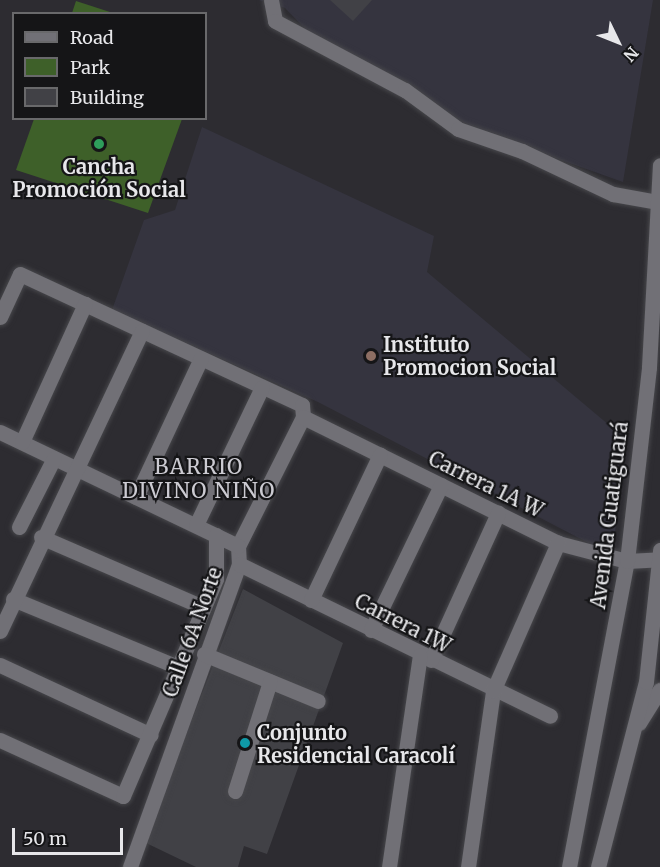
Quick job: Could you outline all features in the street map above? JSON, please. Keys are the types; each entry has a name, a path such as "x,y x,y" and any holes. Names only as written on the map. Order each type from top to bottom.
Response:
{"street":[{"path":"271,0 275,21 405,90 458,129 522,151 613,194 658,201"},
{"name":"Avenida Guatiguará","path":"569,867 627,561 649,367 660,165"},
{"path":"0,317 20,274 302,405 303,417"},
{"path":"22,442 85,304"},
{"path":"0,631 74,467 142,331"},
{"path":"136,497 201,358"},
{"path":"196,525 262,387"},
{"name":"Carrera 1A W","path":"303,417 558,543 627,561 660,559"},
{"name":"Calle 6A Norte","path":"130,867 204,654 239,564 238,546 303,417"},
{"path":"0,432 238,546"},
{"path":"311,600 380,455"},
{"path":"19,527 54,458"},
{"path":"371,630 441,485"},
{"path":"389,867 426,657 498,513"},
{"path":"0,740 123,796 152,735 216,579 216,535"},
{"path":"41,537 203,608"},
{"path":"468,867 493,691 558,543"},
{"path":"598,867 629,740 646,682 660,550"},
{"name":"Carrera 1W","path":"239,564 493,691 550,716"},
{"path":"13,599 178,667"},
{"path":"204,654 318,701"},
{"path":"0,665 152,735"},
{"path":"235,791 270,681"},
{"path":"629,740 660,690"}],"shaded area":[{"path":"259,0 653,0 623,182 456,123 314,38 285,8"},
{"name":"Instituto Promocion Social","path":"202,127 434,236 427,272 622,436 614,549 600,549 318,402 112,310 144,220 175,210"}],"green space":[{"path":"76,1 110,12 72,12"},
{"name":"Cancha Promoción Social","path":"34,120 182,120 148,213 16,170"}],"building":[{"path":"330,0 372,0 353,21"},
{"name":"Conjunto Residencial Caracolí","path":"243,589 343,643 267,854 244,846 238,867 196,867 144,842"}],"place":[{"name":"Cancha Promoción Social","path":"99,144"},
{"name":"Instituto Promocion Social","path":"371,356"},
{"name":"Conjunto Residencial Caracolí","path":"245,743"}],"district":[{"name":"BARRIO DIVINO NIÑO","path":"199,479"}]}
